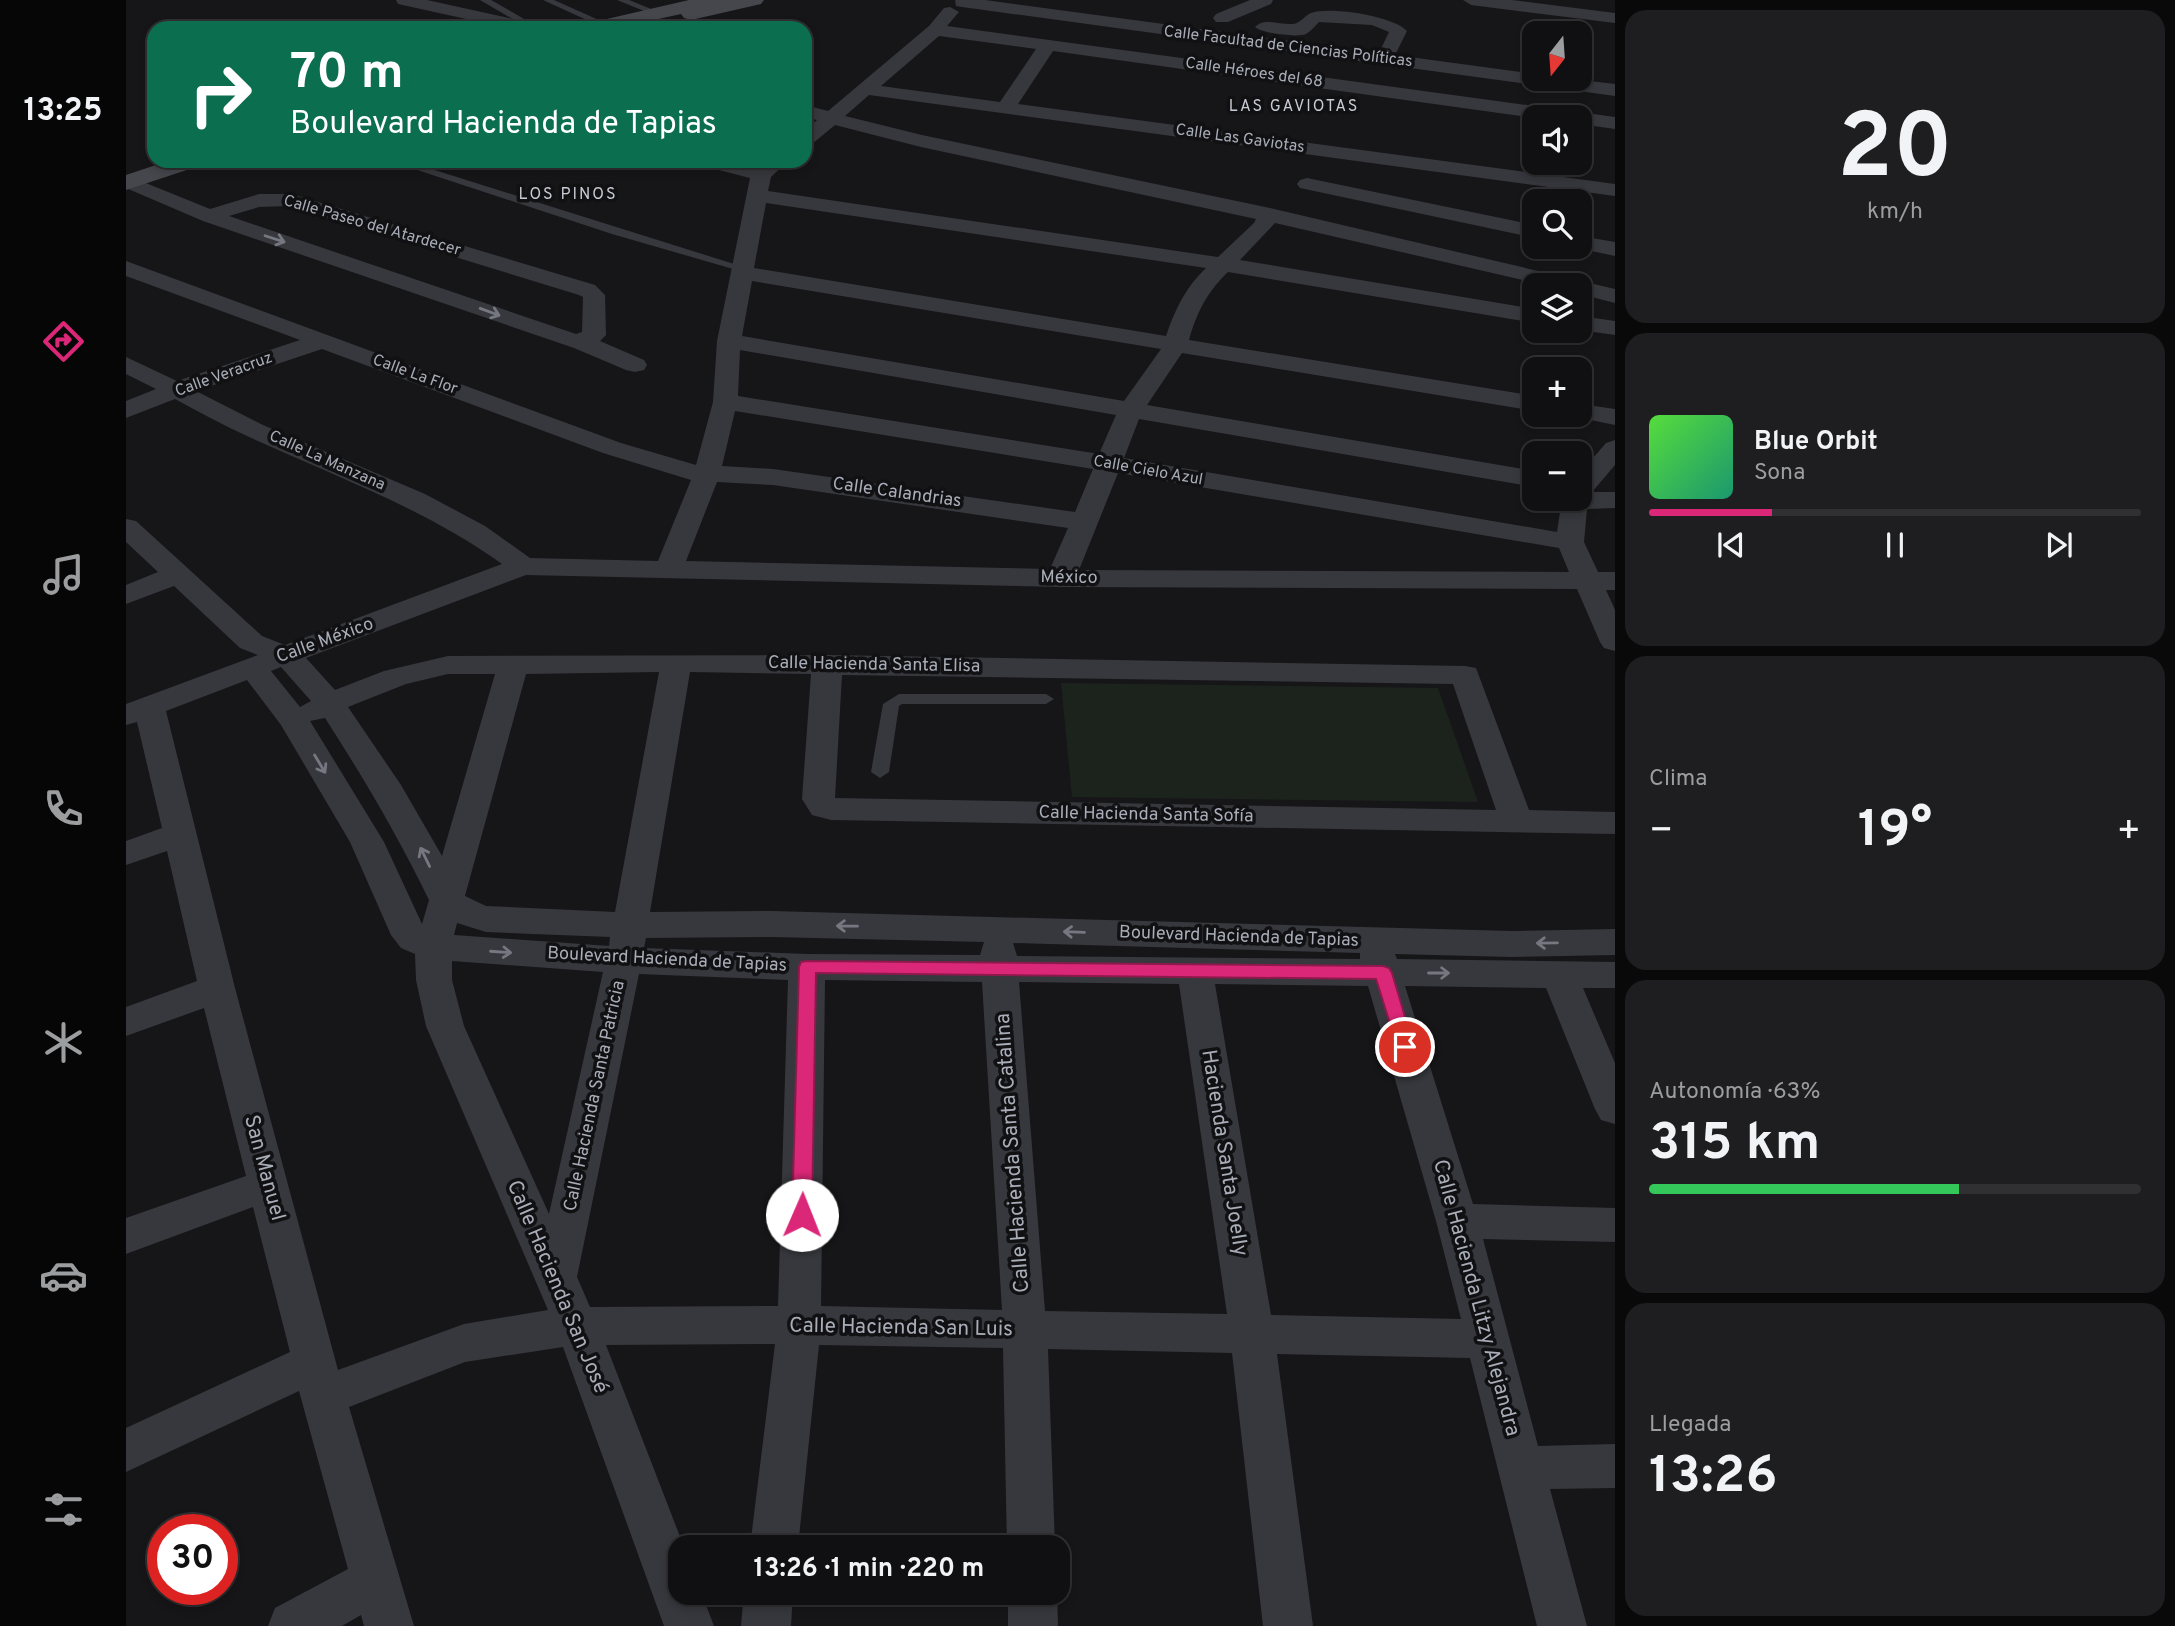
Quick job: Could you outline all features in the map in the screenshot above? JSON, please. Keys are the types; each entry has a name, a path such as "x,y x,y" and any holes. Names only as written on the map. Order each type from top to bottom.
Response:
{"main road":[{"path":"621,21 715,0"},
{"path":"662,21 754,0"},
{"path":"133,175 162,168"}],"street":[{"path":"404,0 498,21"},
{"path":"1222,18 1265,0"},
{"path":"1471,0 1546,4 1615,18"},
{"path":"812,135 935,30 948,14 964,1"},
{"name":"Calle Facultad de Ciencias Políticas","path":"964,1 1112,25 1243,34 1384,60 1615,90"},
{"path":"1112,25 1128,15 1134,5"},
{"path":"1203,15 1243,22 1243,34 1300,30 1315,17 1374,21 1394,26 1398,31 1384,60"},
{"name":"Calle Héroes del 68","path":"935,30 1522,110"},
{"path":"1006,107 1048,45"},
{"path":"1154,78 1165,61"},
{"path":"1257,99 1270,76"},
{"name":"Calle Las Gaviotas","path":"865,89 1615,190"},
{"path":"1376,111 1386,92"},
{"path":"1492,130 1502,107"},
{"path":"812,113 831,120 1153,192 1270,214 1522,273"},
{"path":"1592,120 1615,123"},
{"path":"732,168 765,177 1225,263 1522,314"},
{"path":"133,175 218,214 581,342 635,365"},
{"path":"668,568 707,473 725,401 729,341 765,177"},
{"path":"1307,184 1522,229"},
{"name":"Calle Paseo del Atardecer","path":"218,214 264,199 291,200 587,290 594,295 594,335 581,342"},
{"path":"1061,578 1130,411 1175,346 1185,314 1200,286 1262,227 1270,214"},
{"path":"1592,244 1615,249"},
{"name":"Calle Paseo del Atardecer","path":"422,288 477,257"},
{"name":"Calle La Flor","path":"126,268 612,448 688,472 707,473"},
{"path":"744,271 1175,346 1522,402"},
{"path":"1592,290 1615,296"},
{"path":"1592,325 1615,328"},
{"name":"Calle Veracruz","path":"126,410 201,380 322,341"},
{"path":"729,341 1522,477"},
{"name":"Calle La Manzana","path":"126,364 254,430 415,500 475,532 523,566"},
{"name":"Calle Cielo Azul","path":"725,401 1570,542"},
{"path":"1592,413 1615,417"},
{"path":"1592,476 1615,448"},
{"name":"Calle Calandrias","path":"707,473 773,477 1086,522"},
{"path":"1592,496 1615,500"},
{"path":"1575,511 1570,542 1585,581 1615,642"},
{"path":"126,527 252,655 367,842 404,926 414,939 433,947"},
{"name":"México","path":"523,566 1061,578 1615,581"},
{"name":"Calle México","path":"287,656 523,566"},
{"path":"126,595 176,575"},
{"path":"252,655 287,656 330,703 385,785 447,902"},
{"name":"Calle México","path":"137,711 252,655"},
{"name":"Calle Hacienda Santa Patricia","path":"555,1280 631,925 676,663"},
{"name":"Calle Hacienda Santa Elisa","path":"294,721 330,703 417,670 448,666 827,664 1465,675 1517,822"},
{"name":"Calle Hacienda Santa Sofía","path":"827,664 818,799 819,804 831,809 1615,823"},
{"name":"Calle Hacienda San José","path":"513,665 433,947 434,979 445,1026 577,1326 689,1626"},
{"name":"San Manuel","path":"137,711 180,834 318,1379 389,1626"},
{"path":"126,853 180,834"},
{"name":"Boulevard Hacienda de Tapias","path":"447,902 471,915 486,919 631,925 772,924 1195,972 1615,942"},
{"name":"Boulevard Hacienda de Tapias","path":"433,947 624,960 807,967 998,949 1378,957 1559,974 1615,975"},
{"name":"Calle Hacienda Santa Catalina","path":"998,949 1025,1330 1031,1535"},
{"name":"Calle Hacienda Litzy Alejandra","path":"1378,957 1457,1221 1562,1626"},
{"path":"776,1535 799,1325 807,967"},
{"name":"Hacienda Santa Joelly","path":"1195,972 1252,1334 1288,1626"},
{"path":"1559,974 1615,1109"},
{"path":"126,1022 217,988"},
{"path":"126,1236 268,1185"},
{"path":"1457,1221 1615,1225"},
{"name":"Calle Hacienda San Luis","path":"126,1451 318,1379 464,1343 577,1326 799,1325 1489,1339"},
{"path":"1520,1468 1615,1466"},
{"path":"293,1626 376,1580"},
{"path":"766,1626 768,1605"},
{"path":"1032,1605 1033,1626"}],"lane":[{"path":"484,0 522,21"},
{"path":"547,0 589,21"},
{"path":"621,0 657,13"},
{"path":"417,168 744,271"},
{"path":"962,666 964,697"},
{"path":"880,772 891,704 900,699 1046,699"}],"shaded area":[{"path":"1061,683 1438,688 1478,802 1072,797"}],"district":[{"name":"LAS GAVIOTAS","path":"1294,107"},
{"name":"LOS PINOS","path":"568,195"}],"route":[{"path":"802,1215 807,967 1383,973 1405,1047"}]}
